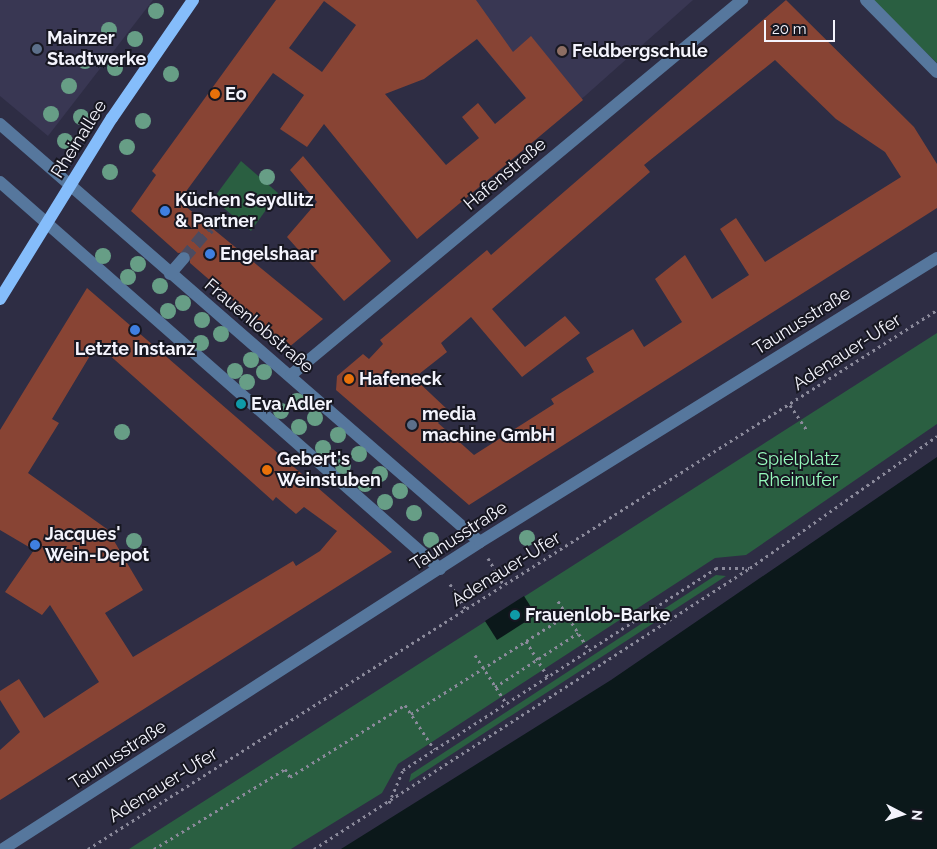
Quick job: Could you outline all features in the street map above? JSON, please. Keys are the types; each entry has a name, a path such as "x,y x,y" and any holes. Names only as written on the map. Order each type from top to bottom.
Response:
{"main road":[{"name":"Rheinallee","path":"0,299 70,186 193,0"}],"street":[{"name":"Hafenstraße","path":"291,375 742,0"},
{"path":"866,0 937,72"},
{"name":"Frauenlobstraße","path":"0,124 170,274 291,375 480,542"},
{"path":"0,182 46,225 440,569"},
{"path":"170,274 184,258"},
{"name":"Taunusstraße","path":"3,849 480,542 937,258"}],"path":[{"name":"Adenauer-Ufer","path":"88,849 937,310"},
{"path":"790,405 806,429"},
{"path":"314,849 389,803 750,568 937,436"},
{"path":"480,542 504,586"},
{"path":"389,803 402,770 434,749 716,568 750,568"},
{"path":"440,569 466,610"},
{"path":"558,601 589,650"},
{"path":"411,714 567,615"},
{"path":"496,686 578,633"},
{"path":"526,641 548,677"},
{"path":"475,655 506,704"},
{"path":"154,849 285,769 290,777 405,706 434,749"}],"shaded area":[{"path":"0,0 153,0 48,136 0,96"},
{"name":"Feldbergschule","path":"444,0 693,0 550,127"},
{"path":"937,457 937,849 341,849 611,680"},
{"path":"524,596 536,615 497,640 485,621"}],"green space":[{"path":"871,0 937,0 937,63"},
{"path":"241,161 278,193 251,231 213,199"},
{"name":"Spielplatz Rheinufer","path":"937,333 937,424 746,555 715,558 398,764 382,793 291,849 129,849"},
{"path":"716,575 726,576 409,782 411,774"}],"building":[{"path":"276,0 476,0 513,52 531,36 583,100 417,239 324,124 307,147 280,129 304,95 273,73 179,201 323,319 288,348 190,263 190,252 178,253 131,211 156,175 152,171","holes":["324,1 356,25 322,72 289,48","477,39 526,98 495,124 478,103 462,117 479,138 446,165 385,94 424,79"]},
{"path":"786,0 914,127 937,164 937,208 469,505 336,390 337,376 363,354 369,359 383,344 380,340 487,250 491,255","holes":["775,60 836,119 885,152 901,177 765,262 736,218 720,229 749,275 712,299 685,255 655,279 682,322 644,347 633,329 586,358 594,372 551,399 554,404 474,455 438,423 449,411 414,378 447,352 441,343 471,317 522,377 580,333 565,316 525,347 492,309 650,172 644,165"]},
{"path":"303,156 391,261 344,301 287,237 317,202 290,170"},
{"path":"87,288 392,552 0,800 0,750 20,732 0,700 0,691 19,679 44,718 99,682 50,605 42,615 5,592 34,550 0,530 0,430","holes":["97,344 273,501 276,497 296,514 304,507 337,531 320,551 296,566 293,561 133,657 105,613 143,590 107,529 28,473 59,423 52,419"]}],"tunnel":[{"path":"184,258 209,228"}],"place":[{"name":"Mainzer Stadtwerke","path":"37,49"},
{"name":"Feldbergschule","path":"562,51"},
{"name":"Eo","path":"215,94"},
{"name":"Küchen Seydlitz & Partner","path":"165,211"},
{"name":"Engelshaar","path":"210,254"},
{"name":"Letzte Instanz","path":"135,330"},
{"name":"Hafeneck","path":"349,379"},
{"name":"Eva Adler","path":"241,404"},
{"name":"media machine GmbH","path":"412,425"},
{"name":"Gebert's Weinstuben","path":"267,470"},
{"name":"Jacques' Wein-Depot","path":"35,545"},
{"name":"Frauenlob-Barke","path":"515,615"}]}
